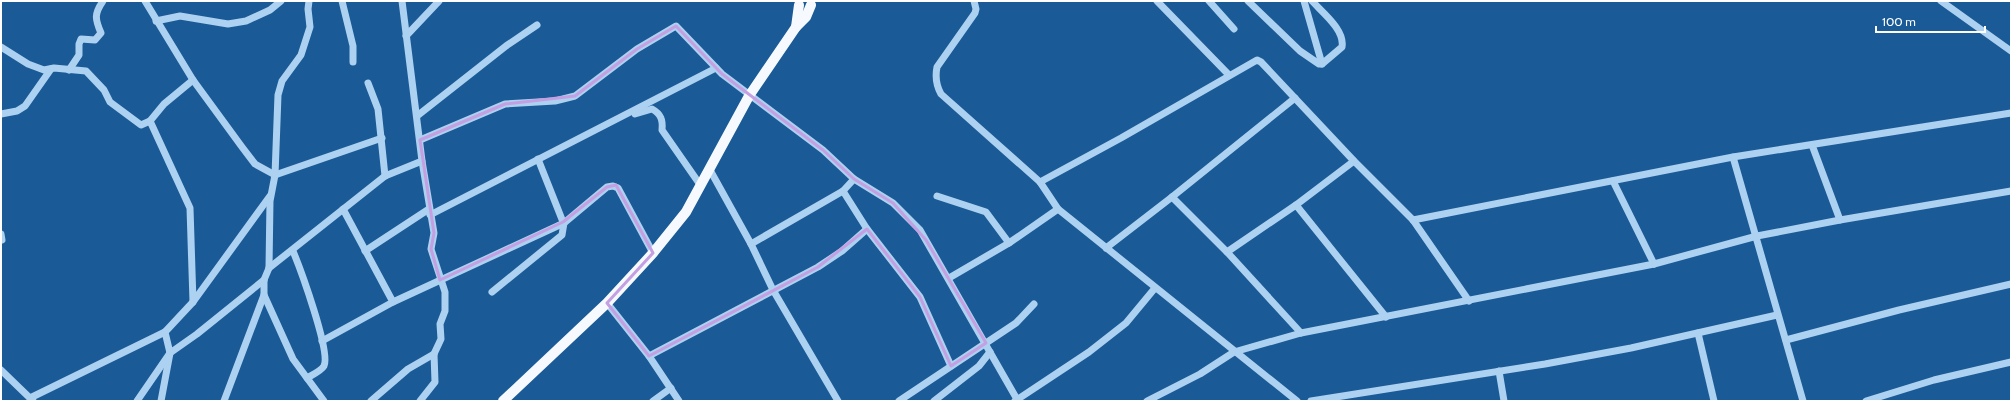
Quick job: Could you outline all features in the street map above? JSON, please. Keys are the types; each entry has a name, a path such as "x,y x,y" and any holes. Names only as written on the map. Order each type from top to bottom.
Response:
{"main road":[{"path":"796,27 797,3 805,6 813,2"},
{"path":"503,401 607,302 653,253 686,212 749,96 796,27 806,17 813,2"}],"street":[{"path":"69,70 79,55 79,44 82,39 95,40 101,33 95,20 103,1"},
{"path":"145,1 193,80 255,164 275,174 382,138"},
{"path":"156,21 180,16 228,24 246,21 270,10 281,1"},
{"path":"224,401 264,295 264,280 269,268 270,201 275,174 278,95 282,81 301,54 310,27 308,9 309,1"},
{"path":"342,1 352,46 353,62"},
{"path":"402,1 429,212 434,233 431,249 445,292 445,311 440,324 441,339 434,354 435,382 420,401"},
{"path":"406,36 439,1"},
{"path":"974,1 976,9 975,13 937,67 935,75 936,83 942,94 1040,182 1058,209 1155,288 1229,345 1234,352 1297,401"},
{"path":"1157,1 1229,75"},
{"path":"1209,1 1234,29"},
{"path":"1248,1 1300,51 1318,64 1322,64"},
{"path":"1304,1 1322,64"},
{"path":"1312,1 1340,32 1343,41 1342,47 1322,64"},
{"path":"1941,1 2011,51"},
{"path":"417,116 506,46 537,25"},
{"path":"420,140 505,104 555,101 576,96 637,49 676,26 716,68 749,96 823,150 854,179 893,203 920,230 949,278 1017,400 1089,352 1126,323 1155,288"},
{"path":"1,47 44,70 86,71 104,90 110,102 141,125 150,121 164,104 193,80"},
{"path":"1040,182 1121,138 1257,60 1261,62 1354,161 1413,220 1468,301"},
{"path":"365,251 429,212 620,119 716,68"},
{"path":"1,114 17,112 25,106 51,69"},
{"path":"368,83 378,109 385,176"},
{"path":"1106,248 1295,98"},
{"path":"620,119 652,109 658,112 663,123 662,130 680,158 701,186"},
{"path":"1413,220 1733,157 2011,112"},
{"path":"150,121 190,208 193,302"},
{"path":"1812,144 1840,220"},
{"path":"1733,157 1757,236 1778,316 1803,401"},
{"path":"492,292 562,236 564,222 538,159"},
{"path":"269,268 385,176 422,161"},
{"path":"1227,252 1296,205 1354,161"},
{"path":"710,170 751,244 773,290 837,400"},
{"path":"751,244 843,191 854,179"},
{"path":"1613,181 1654,264"},
{"path":"322,341 393,302 564,222 607,187 613,186 618,188 653,253"},
{"path":"843,191 867,229 920,296 951,366"},
{"path":"1147,401 1200,374 1234,352 1301,333 1654,264 1757,236 1840,220 2011,191"},
{"path":"1,370 32,399 165,332 193,302 260,212 272,192"},
{"path":"937,196 986,212 1009,242"},
{"path":"1172,197 1227,252 1301,333"},
{"path":"1296,205 1386,317"},
{"path":"343,209 393,302"},
{"path":"949,278 1009,242 1058,209"},
{"path":"649,356 818,267 842,251 867,229"},
{"path":"293,250 307,285 322,341 324,365 307,378"},
{"path":"137,401 170,353 198,334 264,280"},
{"path":"1786,340 1899,310 2011,284"},
{"path":"264,295 282,338 307,378 324,401"},
{"path":"607,302 649,356 679,401"},
{"path":"900,401 1016,323 1034,304"},
{"path":"1311,401 1499,371 1630,348 1778,316"},
{"path":"161,401 170,353 165,332"},
{"path":"1698,333 1714,401"},
{"path":"934,401 979,366 990,352"},
{"path":"371,401 408,369 434,354"},
{"path":"1866,401 1934,380 2011,362"},
{"path":"1499,371 1504,401"},
{"path":"653,401 671,388"}],"highlighted area":[{"path":"676,26 722,74 823,150 854,179 893,203 926,240 986,343 951,366 920,297 867,229 818,267 649,356 607,303 653,253 616,185 607,187 563,222 440,280 431,249 434,233 420,140 505,104 575,96 637,49"}]}
